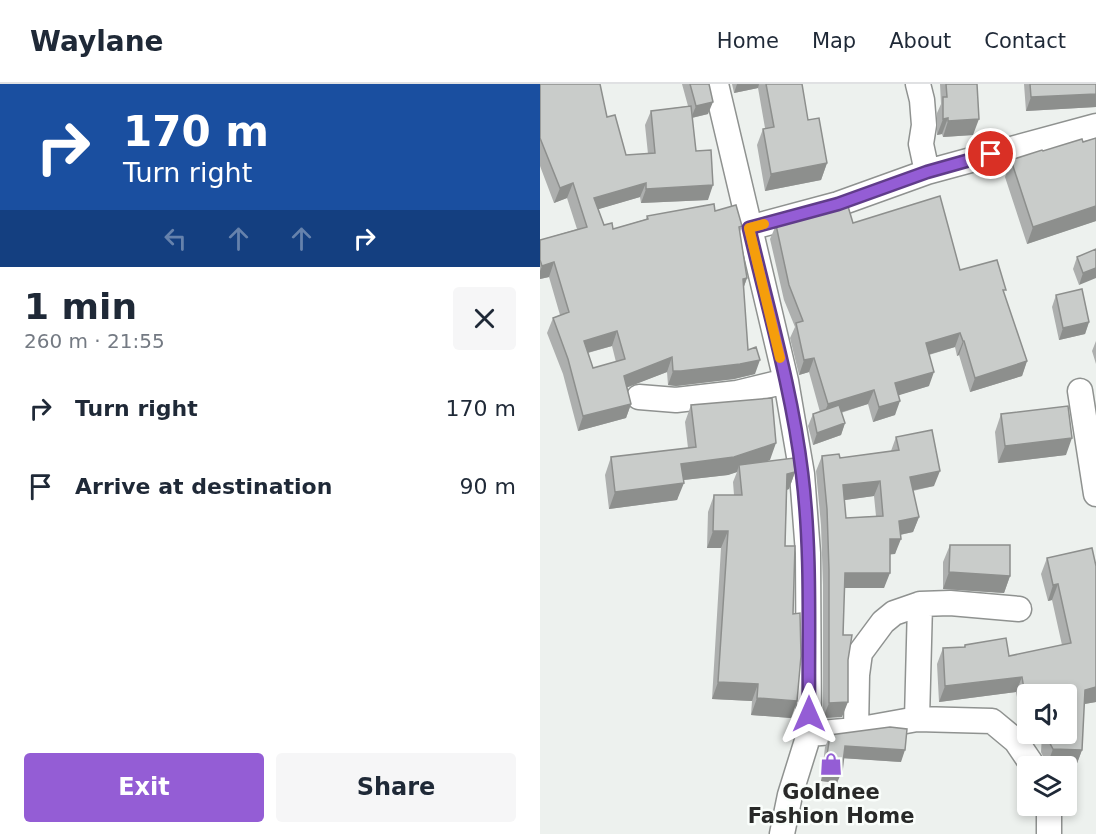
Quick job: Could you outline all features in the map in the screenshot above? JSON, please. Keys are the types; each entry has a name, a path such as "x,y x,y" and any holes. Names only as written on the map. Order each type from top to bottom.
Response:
{"street":[{"path":"716,84 786,381 802,474 808,553 809,734 790,795 782,834"},
{"path":"918,84 924,125 921,144 927,172"},
{"path":"749,228 838,204 927,172 1096,126"},
{"path":"639,397 676,400 737,393 786,381"},
{"path":"1080,391 1096,494"},
{"path":"856,730 857,675 860,653 883,622 894,613 920,604 950,603 1018,609"},
{"path":"917,720 920,604"},
{"path":"809,734 856,730 917,720 992,721 1016,741 1026,756"},
{"path":"1049,816 1049,834"}],"building":[{"path":"540,84 600,84 607,117 615,115 626,155 655,153 651,111 691,106 696,151 711,150 713,185 646,189 646,183 594,198 604,225 612,223 613,229 648,219 647,216 714,204 715,211 736,205 742,226 739,227 747,278 743,279 748,350 756,347 760,360 673,371 672,357 624,376 631,404 583,416 568,359 553,318 569,312 554,262 542,266 540,240 587,227 573,183 560,188 540,138","holes":["617,331 625,359 593,368 584,341"]},
{"path":"690,84 709,84 713,102 696,106"},
{"path":"766,84 802,84 808,120 819,118 827,163 771,174 763,129 774,127"},
{"path":"946,84 977,84 979,119 948,121 948,118 943,119 943,97 947,97"},
{"path":"1030,84 1096,84 1096,94 1031,97"},
{"path":"1096,138 1096,206 1033,227 1011,160 1082,139 1083,142"},
{"path":"940,196 960,270 997,260 1006,290 1003,290 1027,361 975,378 960,333 926,343 934,372 895,383 900,401 879,407 874,390 828,404 814,358 804,360 796,323 803,321 789,285 776,225 831,211 830,208 847,203 853,223"},
{"path":"1096,249 1096,268 1083,273 1077,257"},
{"path":"1082,289 1089,322 1063,328 1056,295"},
{"path":"772,398 776,443 734,457 681,464 684,483 615,492 611,457 696,447 691,405"},
{"path":"839,405 845,423 817,433 813,414"},
{"path":"1068,406 1072,438 1005,446 1001,414"},
{"path":"932,430 940,471 910,477 919,517 899,521 901,539 890,539 890,573 845,573 843,635 852,635 848,660 848,702 829,703 829,570 822,456 839,454 840,458 899,450 896,437","holes":["880,481 883,516 846,518 843,485"]},
{"path":"794,458 795,472 787,474 785,546 795,546 793,614 800,613 801,656 797,701 757,698 758,684 718,682 728,531 713,531 714,495 742,495 739,465"},
{"path":"950,545 1010,545 1010,576 949,572"},
{"path":"1092,548 1096,566 1096,687 1085,690 1082,750 1053,749 1050,744 1077,744 1077,684 1023,684 1022,677 945,686 943,648 965,647 965,645 1006,638 1009,656 1071,643 1058,584 1053,585 1047,558"},
{"path":"890,727 907,729 905,750 845,746 842,771 825,769 830,735"}],"slow traffic":[{"path":"764,224 749,228 780,358"}],"place":[{"name":"Goldnee Fashion Home","path":"831,764"}],"route":[{"path":"809,714 808,553 802,474 786,381 749,228 838,204 927,172 991,154"}]}
